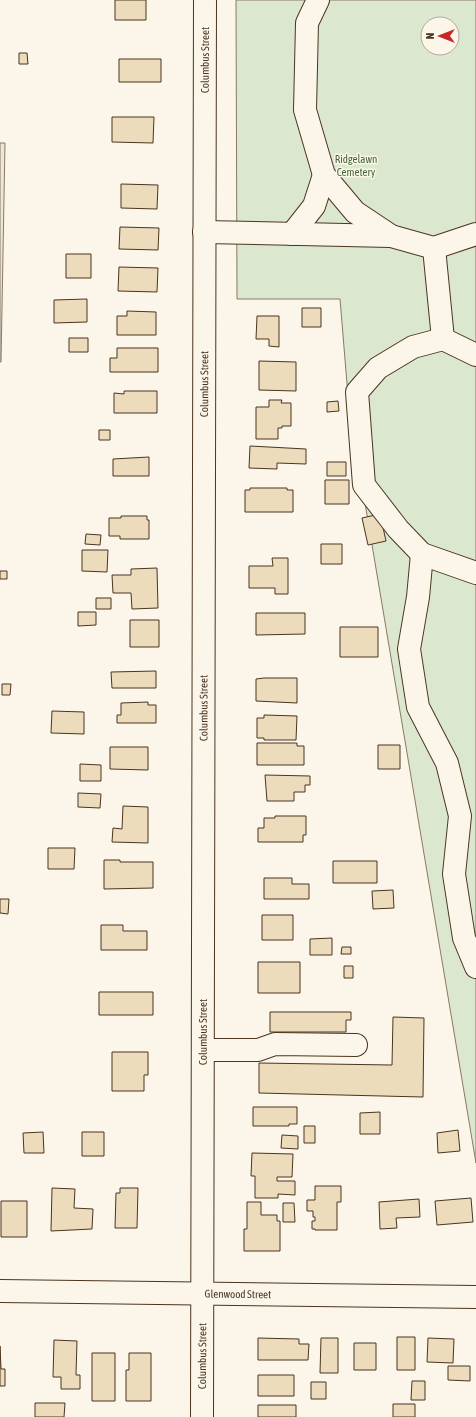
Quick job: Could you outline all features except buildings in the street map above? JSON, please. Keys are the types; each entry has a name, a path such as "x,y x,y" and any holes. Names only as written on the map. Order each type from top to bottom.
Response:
{"street":[{"name":"Columbus Street","path":"202,1417 205,0"},
{"path":"318,0 307,23 305,110 324,175 355,212 391,236"},
{"path":"292,234 314,206 324,175"},
{"path":"204,232 391,236 434,248 476,234"},
{"path":"434,248 443,339"},
{"path":"476,355 443,339 413,347 378,368 357,392 364,485 398,529 422,554 476,574"},
{"path":"422,554 418,597 409,649 418,707 447,763 460,816 454,874 464,938 476,967"},
{"path":"203,1050 258,1050 275,1044 356,1045"},
{"name":"Glenwood Street","path":"0,1291 476,1297"}],"green space":[{"name":"Ridgelawn Cemetery","path":"236,0 476,0 476,1163 349,408 340,299 237,299"}],"shaded area":[{"path":"0,143 5,143 1,362 0,362"}]}
